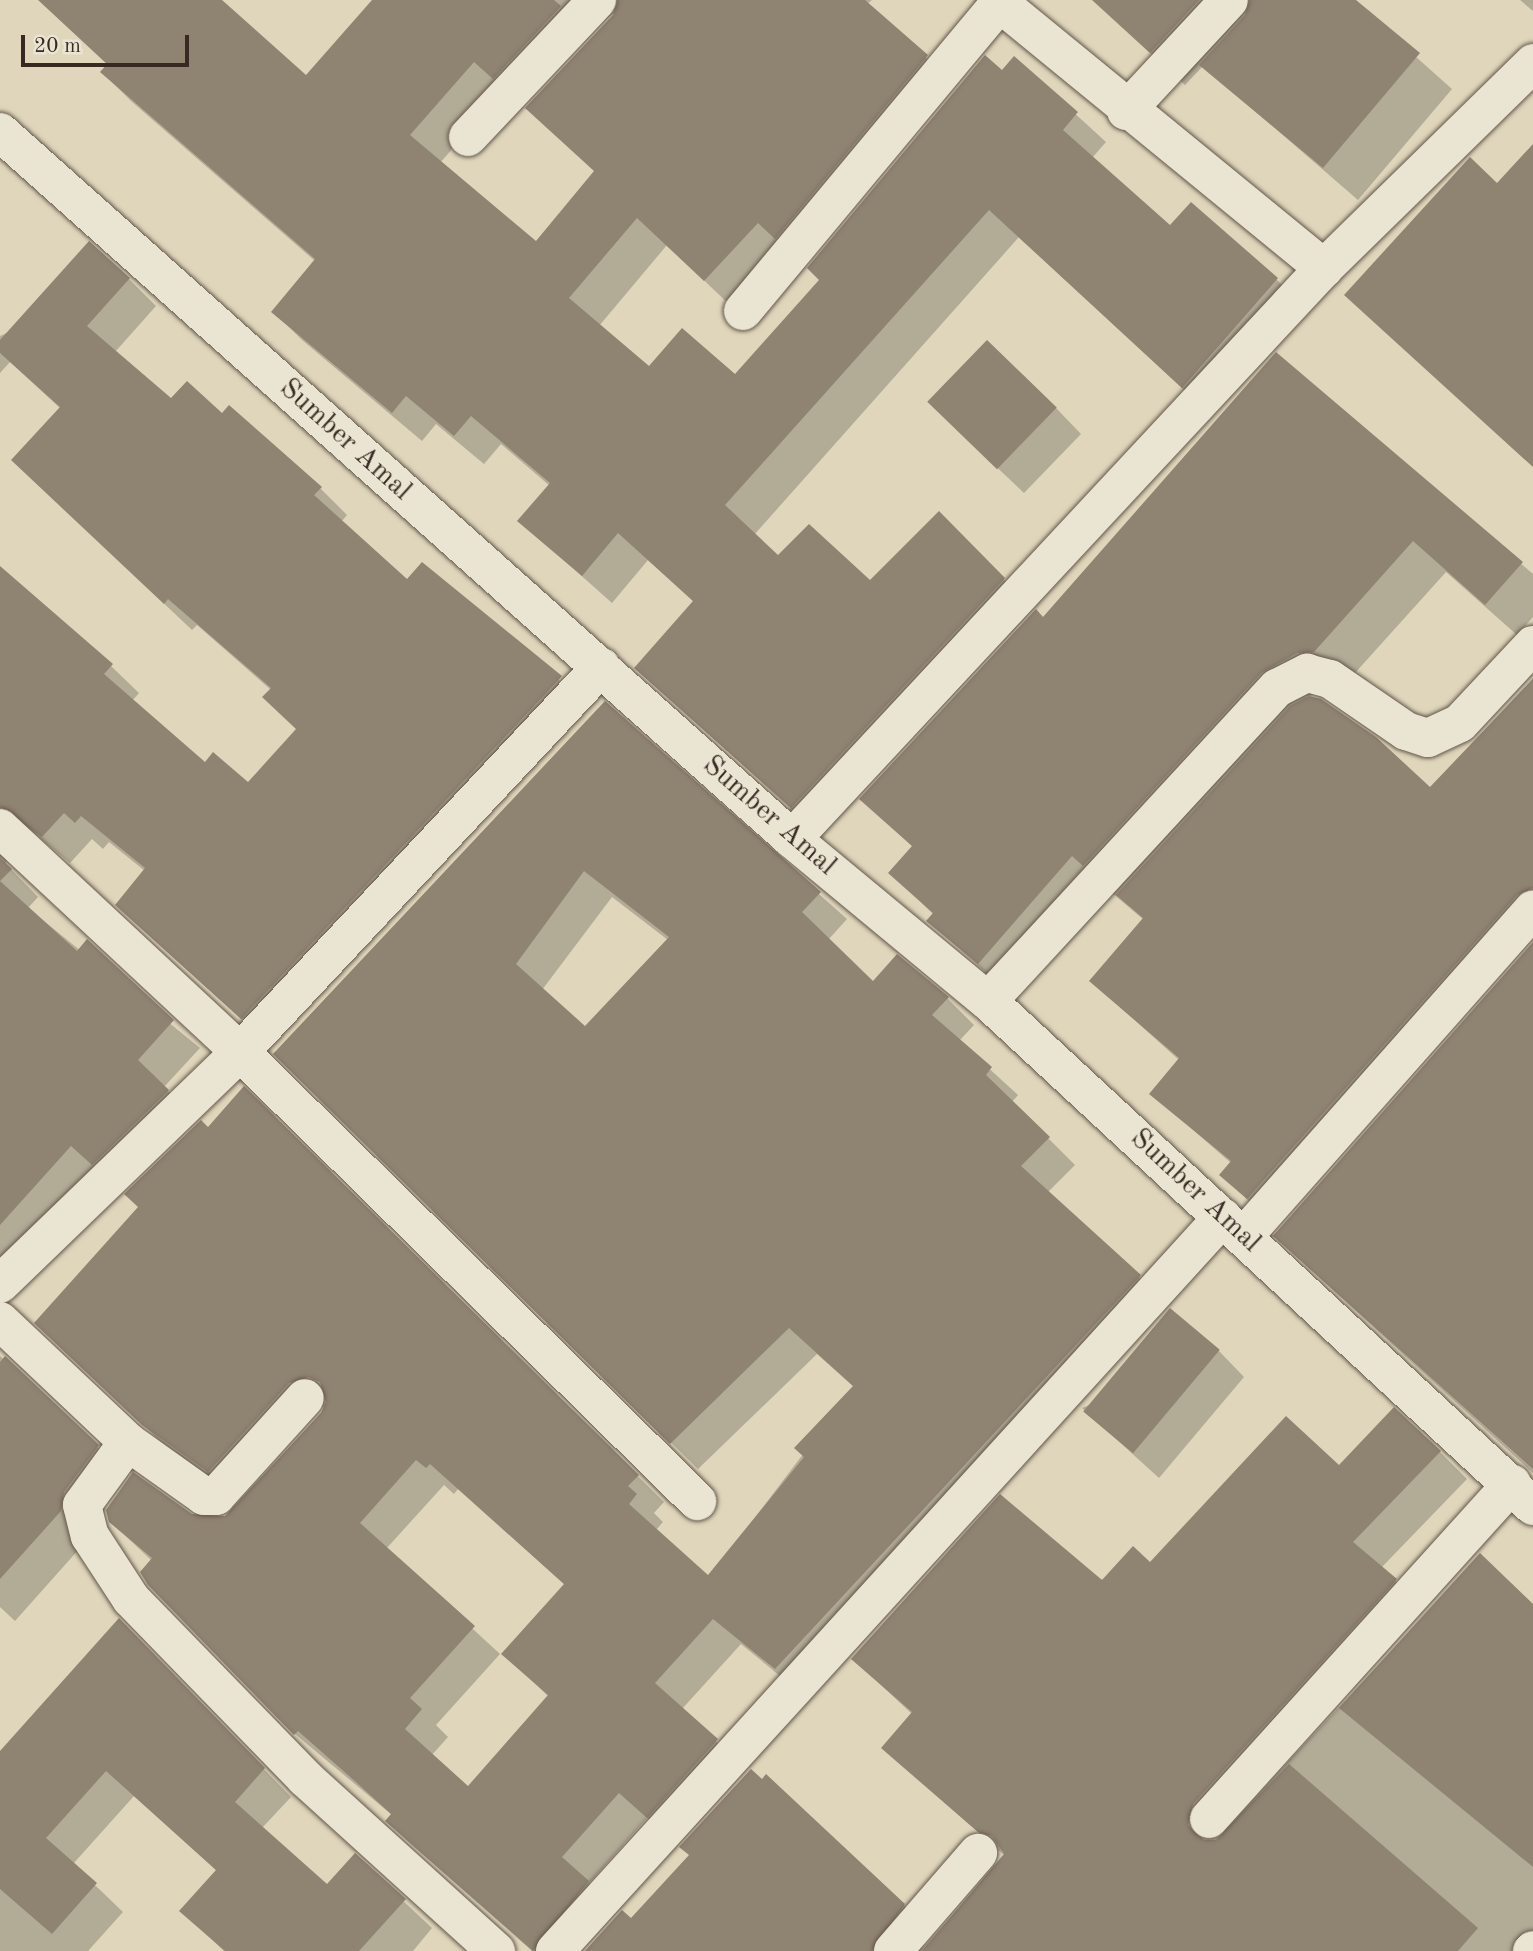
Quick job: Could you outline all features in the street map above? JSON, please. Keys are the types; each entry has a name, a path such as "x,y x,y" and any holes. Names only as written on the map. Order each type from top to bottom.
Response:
{"street":[{"path":"468,137 597,0"},
{"path":"1126,111 1229,0"},
{"path":"743,310 998,2 1126,111 1324,268"},
{"path":"792,839 1324,268 1533,63"},
{"name":"Sumber Amal","path":"0,132 792,839 988,1001 1522,1495"},
{"path":"988,1001 1277,688 1307,673 1330,680 1406,732 1428,738 1460,723 1533,645"},
{"path":"0,1284 240,1052 601,667"},
{"path":"0,828 240,1052 697,1501"},
{"path":"555,1951 1533,909"},
{"path":"0,1321 128,1442 204,1496 216,1496 305,1398"},
{"path":"128,1442 82,1505 90,1536 131,1599 304,1778 496,1951"},
{"path":"1209,1819 1522,1495"},
{"path":"892,1951 978,1853"}],"building":[{"path":"38,0 222,0 306,75 372,0 554,0 561,6 493,79 474,62 410,135 536,241 594,171 525,108 613,15 618,0 865,0 928,55 775,239 758,223 704,281 637,218 569,298 649,366 682,328 735,374 819,280 807,268 985,55 1002,70 1014,56 1078,112 1063,130 1170,225 1191,202 1278,278 1182,388 989,210 725,505 778,555 809,524 870,580 939,511 1005,578 791,808 634,668 693,601 618,533 582,576 517,521 550,483 471,416 454,436 406,396 392,413 271,312 315,259 100,72 107,64"},
{"path":"1092,0 1199,0 1150,53"},
{"path":"1250,0 1356,0 1420,53 1323,168 1199,65 1245,15"},
{"path":"1533,144 1533,467 1344,295 1470,157 1497,183"},
{"path":"89,241 130,278 87,326 171,398 187,381 222,413 229,405 322,487 314,495 407,579 422,562 562,676 241,1019 115,905 145,868 81,816 75,823 64,813 42,837 0,807 0,566 113,664 104,674 205,762 213,752 248,782 296,729 262,697 271,688 168,599 164,604 11,460 60,407 0,353 0,340"},
{"path":"987,340 1057,407 997,469 927,402"},
{"path":"1276,352 1523,562 1485,605 1413,541 1314,652 1297,653 1261,673 1083,866 1072,856 978,964 926,921 933,913 888,873 912,846 859,799 1036,609 1043,617"},
{"path":"1533,679 1533,888 1517,895 1247,1199 1219,1175 1231,1161 1149,1094 1179,1058 1089,981 1143,918 1116,895 1290,706 1309,696 1321,699 1376,737 1430,787"},
{"path":"605,701 821,892 802,912 873,981 897,954 949,997 932,1015 992,1067 986,1075 1050,1137 1021,1166 1141,1275 775,1669 713,1619 655,1683 718,1739 647,1818 619,1793 562,1857 589,1881 533,1951 385,1821 391,1814 357,1783 298,1731 294,1735 148,1585 140,1572 152,1558 109,1522 106,1510 133,1472 192,1514 225,1516 321,1413 326,1402 320,1382 309,1377 289,1383 208,1472 142,1425 34,1323 138,1207 124,1194 201,1120 208,1127 244,1086 639,1475 628,1486 637,1494 629,1504 708,1575 804,1457 794,1448 853,1386 789,1328 670,1444 273,1054","holes":["584,871 669,937 585,1026 516,964","416,1460 426,1468 430,1464 564,1584 501,1654 548,1695 468,1786 405,1729 422,1709 410,1698 475,1626 360,1523"]},
{"path":"0,858 12,869 0,881"},
{"path":"0,881 77,951 87,939 174,1020 138,1060 169,1090 92,1165 71,1146 0,1225"},
{"path":"1533,942 1533,1469 1273,1236"},
{"path":"1170,1308 1220,1350 1133,1453 1083,1411"},
{"path":"5,1356 99,1445 64,1492 61,1511 0,1579 0,1362"},
{"path":"1394,1407 1441,1451 1353,1542 1397,1579 1193,1804 1188,1825 1204,1840 1216,1840 1289,1764 1478,1928 1458,1951 922,1951 1004,1854 992,1836 978,1832 881,1748 912,1712 851,1659 1000,1494 1102,1580 1133,1546 1150,1562 1286,1416 1339,1465"},
{"path":"1480,1553 1533,1604 1533,1867 1339,1708"},
{"path":"119,1618 265,1768 235,1802 327,1884 355,1853 406,1899 359,1951 225,1951 179,1911 216,1870 106,1771 46,1838 97,1883 52,1934 0,1889 0,1751"},
{"path":"751,1769 762,1779 766,1774 905,1904 872,1951 585,1951 622,1910 631,1918 689,1855 679,1847"}]}
